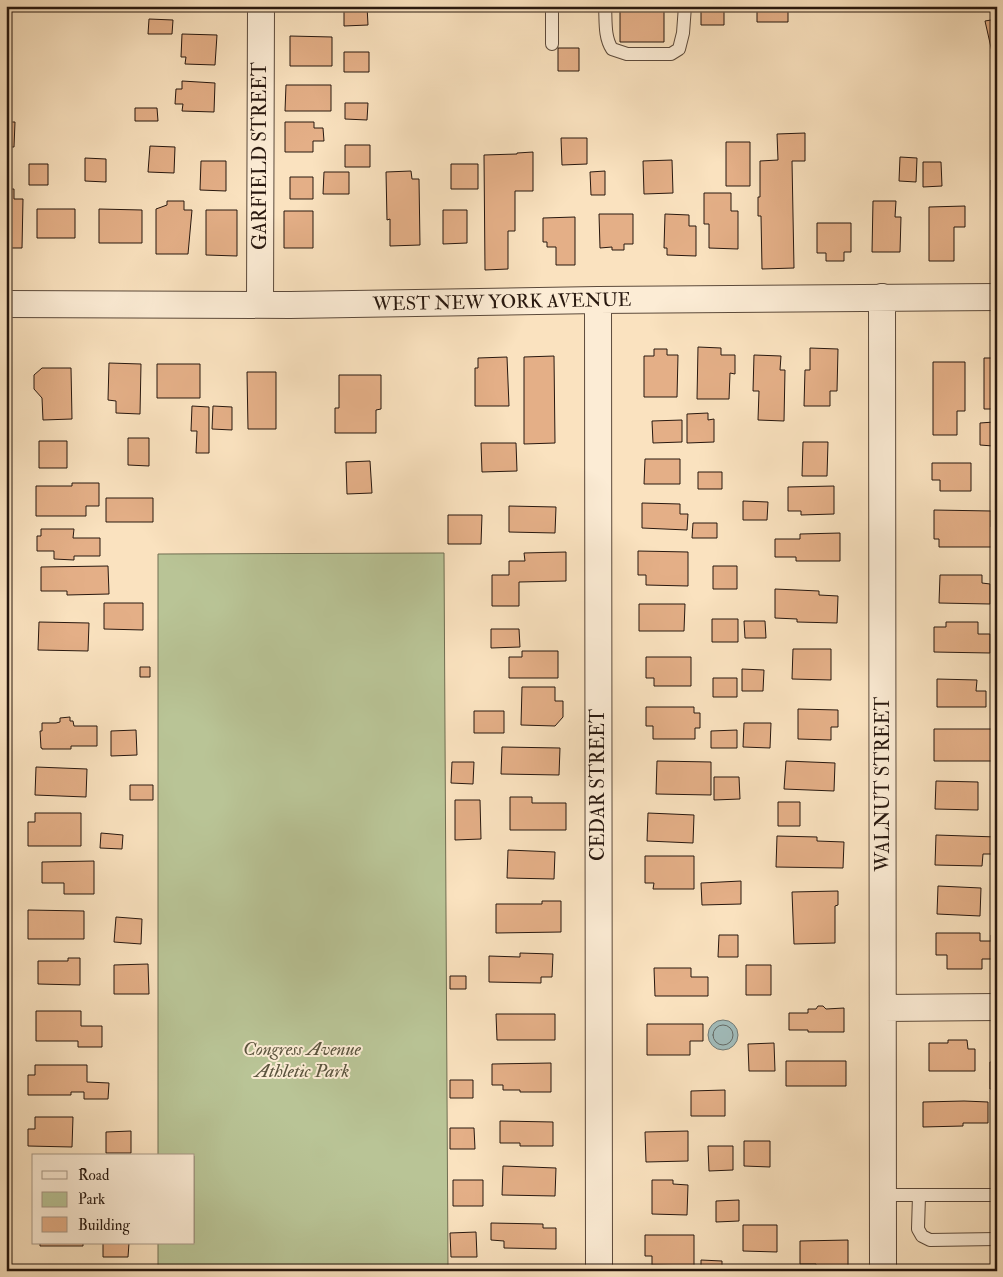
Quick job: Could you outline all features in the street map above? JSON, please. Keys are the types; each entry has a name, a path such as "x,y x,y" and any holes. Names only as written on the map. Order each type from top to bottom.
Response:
{"street":[{"name":"GARFIELD STREET","path":"260,305 261,6"},
{"name":"WALNUT STREET","path":"882,297 883,1271"},
{"name":"WEST NEW YORK AVENUE","path":"6,304 260,305 997,297"},
{"name":"CEDAR STREET","path":"598,300 599,1271"},
{"path":"883,1008 997,1007"}],"lane":[{"path":"552,6 552,44"},
{"path":"605,6 609,45 612,49 627,54 671,54 679,49 684,33 685,6"},
{"path":"883,1195 997,1195"},
{"path":"919,1195 918,1229 922,1236 930,1240 997,1239"}],"green space":[{"name":"Congress Avenue Athletic Park","path":"444,553 448,1271 158,1271 158,1244 195,1244 195,1154 158,1154 158,554"}],"water":[{"path":"723,1020 729,1021 737,1029 737,1041 729,1049 723,1050 717,1049 709,1041 708,1035 709,1029 717,1021"}],"building":[{"path":"344,6 367,6 368,25 344,26"},
{"path":"620,6 664,6 664,42 620,42"},
{"path":"701,6 724,6 724,25 701,25"},
{"path":"757,6 788,6 788,22 757,22"},
{"path":"149,19 173,20 172,34 148,34"},
{"path":"997,19 997,51 992,52 985,21"},
{"path":"182,34 217,35 215,65 185,64 186,57 181,57"},
{"path":"290,36 332,37 332,66 290,66"},
{"path":"558,48 579,48 579,71 558,71"},
{"path":"344,52 369,52 369,72 344,72"},
{"path":"182,81 215,83 214,112 182,111 183,104 175,104 176,89 182,89"},
{"path":"286,85 331,85 331,111 285,111"},
{"path":"345,103 368,103 367,120 345,119"},
{"path":"135,108 157,108 158,121 135,121"},
{"path":"6,122 15,122 14,147 6,147"},
{"path":"285,122 314,122 314,128 323,128 324,141 313,141 313,152 285,152"},
{"path":"805,133 805,161 792,161 794,268 762,269 761,216 758,216 760,161 778,160 777,134"},
{"path":"561,138 587,138 587,164 562,165"},
{"path":"726,142 750,142 750,186 726,186"},
{"path":"345,145 370,145 370,167 345,167"},
{"path":"150,146 175,147 174,173 148,172"},
{"path":"533,152 533,191 515,191 515,231 508,231 508,269 485,270 484,155"},
{"path":"900,157 917,158 916,182 899,181"},
{"path":"85,158 106,159 106,182 85,181"},
{"path":"672,160 673,193 644,194 643,161"},
{"path":"201,161 226,161 226,191 200,190"},
{"path":"923,162 941,162 942,186 923,187"},
{"path":"29,164 48,164 48,185 29,185"},
{"path":"451,164 478,164 478,189 451,189"},
{"path":"411,171 412,179 419,179 420,245 390,246 390,219 387,220 386,172"},
{"path":"605,171 605,195 591,195 590,172"},
{"path":"324,172 349,172 349,194 323,194"},
{"path":"290,177 313,177 313,199 290,199"},
{"path":"991,180 997,180 997,248 992,248"},
{"path":"6,189 14,189 14,199 23,199 22,248 6,248"},
{"path":"704,193 731,193 731,211 738,211 738,249 709,248 709,224 704,224"},
{"path":"167,201 184,201 184,210 192,210 188,254 156,254 156,209 167,205"},
{"path":"873,201 896,201 895,217 901,217 900,252 872,252"},
{"path":"965,206 965,227 954,227 954,261 929,261 929,207"},
{"path":"37,209 75,209 75,238 37,238"},
{"path":"99,209 142,210 142,243 99,243"},
{"path":"206,210 237,210 237,256 206,255"},
{"path":"443,210 467,210 467,243 443,244"},
{"path":"284,211 313,211 313,248 284,248"},
{"path":"599,214 633,214 633,244 624,244 624,250 612,250 612,247 600,248"},
{"path":"665,214 689,215 689,226 696,226 696,256 667,255 667,248 664,248"},
{"path":"575,217 575,265 556,265 556,247 547,247 547,242 543,242 543,218"},
{"path":"817,223 851,223 851,252 844,252 844,261 826,261 826,253 817,253"},
{"path":"698,347 721,348 721,355 735,355 735,374 730,373 729,399 697,399"},
{"path":"810,348 838,349 837,391 830,391 830,406 804,406 805,370 810,370"},
{"path":"654,349 667,349 667,355 678,355 677,397 644,397 644,356 654,356"},
{"path":"754,355 781,356 780,370 785,370 784,421 758,420 759,391 753,391"},
{"path":"554,356 555,443 524,444 524,357"},
{"path":"507,357 509,406 475,406 475,368 478,368 478,358"},
{"path":"984,358 997,358 997,409 984,409"},
{"path":"933,362 965,362 965,411 957,411 957,435 933,435"},
{"path":"109,363 141,364 140,414 116,413 116,401 108,400"},
{"path":"157,364 200,364 200,398 157,398"},
{"path":"42,368 71,368 72,419 43,420 42,398 34,389 34,375"},
{"path":"247,372 276,372 276,429 248,429"},
{"path":"339,375 381,375 381,409 376,410 376,433 335,433 335,408 339,408"},
{"path":"192,406 209,407 209,453 196,453 197,431 191,431"},
{"path":"213,406 232,407 232,430 212,429"},
{"path":"708,413 708,420 714,419 714,442 687,443 687,414"},
{"path":"682,420 682,442 653,443 652,421"},
{"path":"994,422 993,446 980,445 980,423"},
{"path":"128,438 149,438 149,466 128,465"},
{"path":"39,441 67,441 67,468 39,468"},
{"path":"803,442 828,442 827,476 802,476"},
{"path":"481,443 516,443 517,471 482,472"},
{"path":"645,459 680,459 680,484 644,484"},
{"path":"370,461 372,493 347,494 346,462"},
{"path":"932,463 971,463 971,491 940,491 940,480 932,480"},
{"path":"698,472 722,472 722,489 698,489"},
{"path":"72,483 99,483 99,506 86,506 86,516 36,516 36,486 72,486"},
{"path":"834,486 834,514 801,515 801,511 788,511 788,487"},
{"path":"106,498 153,498 153,522 106,522"},
{"path":"743,501 768,502 767,520 743,520"},
{"path":"642,503 680,504 680,514 688,514 687,530 642,528"},
{"path":"509,506 556,507 555,533 509,532"},
{"path":"934,510 991,511 991,527 997,527 997,547 939,547 939,539 934,539"},
{"path":"448,515 482,515 481,544 448,544"},
{"path":"693,523 717,523 717,538 692,538"},
{"path":"41,529 74,529 73,538 100,538 100,556 74,556 74,560 54,559 54,551 37,551 37,536 41,536"},
{"path":"840,533 840,561 796,561 796,557 775,557 775,539 800,539 800,534"},
{"path":"638,551 688,552 688,586 646,585 646,575 638,575"},
{"path":"566,552 566,581 519,582 519,606 492,606 492,575 509,575 509,561 525,561 524,553"},
{"path":"108,566 109,594 67,595 67,591 41,591 41,567"},
{"path":"713,566 737,566 737,589 713,589"},
{"path":"940,575 982,575 982,583 990,584 990,604 939,603"},
{"path":"775,589 819,591 819,595 838,596 837,623 797,622 797,619 775,618"},
{"path":"104,603 143,603 143,630 104,629"},
{"path":"639,604 685,604 684,631 639,631"},
{"path":"712,619 738,619 738,642 712,642"},
{"path":"744,621 765,621 766,638 745,638"},
{"path":"39,622 89,623 88,651 38,650"},
{"path":"946,622 978,622 978,634 990,634 990,653 934,652 934,627 946,627"},
{"path":"491,629 519,629 520,647 491,648"},
{"path":"793,649 831,649 831,680 792,679"},
{"path":"522,651 558,651 558,678 509,678 509,657 522,657"},
{"path":"646,657 691,657 691,686 654,686 654,678 646,678"},
{"path":"140,667 150,667 150,677 140,677"},
{"path":"742,669 764,670 763,691 742,691"},
{"path":"713,678 737,678 737,697 713,697"},
{"path":"937,679 977,680 976,691 986,691 986,707 937,707"},
{"path":"522,687 555,687 555,701 563,701 563,717 555,726 521,725"},
{"path":"646,707 694,707 694,713 700,713 700,728 695,728 695,739 653,739 653,726 646,726"},
{"path":"798,709 838,710 838,727 831,727 831,740 798,739"},
{"path":"474,711 504,711 504,733 474,733"},
{"path":"70,717 70,721 73,721 74,726 97,726 97,746 71,746 71,749 42,749 40,731 42,731 42,723 56,723 60,722 60,718"},
{"path":"744,723 771,723 770,748 743,747"},
{"path":"934,729 992,729 992,761 934,761"},
{"path":"136,730 137,755 111,756 111,731"},
{"path":"737,730 737,748 711,748 711,731"},
{"path":"502,747 560,748 559,775 501,774"},
{"path":"657,761 711,762 711,795 656,794"},
{"path":"786,761 835,763 834,791 784,789"},
{"path":"452,762 474,762 473,784 451,783"},
{"path":"36,767 87,769 86,797 35,795"},
{"path":"714,777 739,777 740,799 714,800"},
{"path":"936,781 978,782 978,810 935,809"},
{"path":"130,785 153,785 153,800 130,800"},
{"path":"510,797 532,797 532,803 566,803 566,830 510,830"},
{"path":"455,800 480,800 481,839 455,840"},
{"path":"778,802 800,802 800,826 778,826"},
{"path":"35,813 81,813 81,846 28,846 28,822 35,822"},
{"path":"648,813 694,815 693,843 647,841"},
{"path":"101,833 123,835 122,849 100,848"},
{"path":"936,835 997,837 997,854 983,854 982,866 935,865"},
{"path":"777,836 817,837 817,841 844,842 843,868 776,867"},
{"path":"508,850 555,852 554,879 507,878"},
{"path":"645,856 694,856 694,889 653,889 654,883 645,883"},
{"path":"94,861 94,894 64,894 64,883 42,883 42,862"},
{"path":"741,881 741,904 702,905 701,883"},
{"path":"938,886 981,888 980,916 937,914"},
{"path":"838,891 838,905 835,906 835,943 794,944 792,892"},
{"path":"542,901 561,901 561,932 496,933 496,904 542,904"},
{"path":"28,910 84,911 84,939 28,939"},
{"path":"116,917 142,919 141,944 114,942"},
{"path":"936,933 980,933 980,941 991,941 991,935 997,935 997,962 992,962 992,959 982,959 982,969 947,969 947,955 936,955"},
{"path":"719,935 738,935 738,957 718,957"},
{"path":"520,953 553,954 552,977 541,977 541,983 489,982 489,956 520,957"},
{"path":"68,958 80,958 80,985 38,984 38,961 68,961"},
{"path":"148,964 149,994 114,994 114,965"},
{"path":"746,965 771,965 771,995 746,995"},
{"path":"654,968 691,968 691,977 708,977 708,996 655,996"},
{"path":"450,976 466,976 466,989 450,989"},
{"path":"818,1006 823,1006 826,1009 844,1008 844,1032 789,1030 789,1013 808,1013 808,1009 816,1009"},
{"path":"36,1011 81,1011 81,1026 102,1026 102,1047 78,1047 78,1041 36,1041"},
{"path":"496,1014 555,1014 555,1040 497,1040"},
{"path":"647,1024 703,1024 703,1041 690,1041 690,1055 647,1055"},
{"path":"948,1040 967,1040 968,1049 975,1049 975,1071 929,1071 929,1043 948,1043"},
{"path":"774,1043 775,1071 749,1071 748,1044"},
{"path":"786,1061 846,1061 846,1086 786,1086"},
{"path":"990,1062 997,1062 997,1089 990,1089"},
{"path":"551,1063 551,1092 503,1090 503,1085 492,1085 492,1064"},
{"path":"35,1065 87,1065 87,1082 109,1083 108,1099 84,1099 84,1092 71,1092 71,1095 28,1095 28,1075 35,1075"},
{"path":"450,1080 473,1080 473,1098 450,1098"},
{"path":"725,1090 725,1116 691,1116 691,1091"},
{"path":"923,1102 988,1102 988,1123 963,1123 963,1126 923,1127"},
{"path":"35,1117 73,1117 72,1147 28,1146 28,1129 35,1129"},
{"path":"500,1121 553,1122 553,1146 520,1146 520,1143 500,1143"},
{"path":"450,1128 474,1128 475,1149 450,1149"},
{"path":"131,1131 131,1153 106,1153 106,1132"},
{"path":"688,1131 688,1161 646,1162 645,1132"},
{"path":"744,1141 770,1141 770,1167 744,1166"},
{"path":"708,1146 733,1146 733,1170 709,1171"},
{"path":"503,1166 556,1168 555,1196 502,1195"},
{"path":"453,1180 483,1180 483,1206 453,1206"},
{"path":"652,1180 673,1180 673,1184 688,1185 687,1215 652,1214"},
{"path":"739,1200 739,1221 716,1222 716,1201"},
{"path":"491,1223 543,1224 543,1228 556,1228 556,1249 504,1248 504,1241 491,1240"},
{"path":"743,1225 777,1225 777,1252 743,1251"},
{"path":"476,1232 477,1257 451,1257 450,1233"},
{"path":"645,1235 694,1235 694,1266 652,1265 652,1256 645,1256"},
{"path":"848,1240 848,1266 816,1267 816,1264 800,1264 800,1241"},
{"path":"40,1244 83,1244 83,1246 40,1246"},
{"path":"103,1244 129,1244 128,1257 103,1257"},
{"path":"701,1260 722,1261 722,1271 701,1271"}]}
